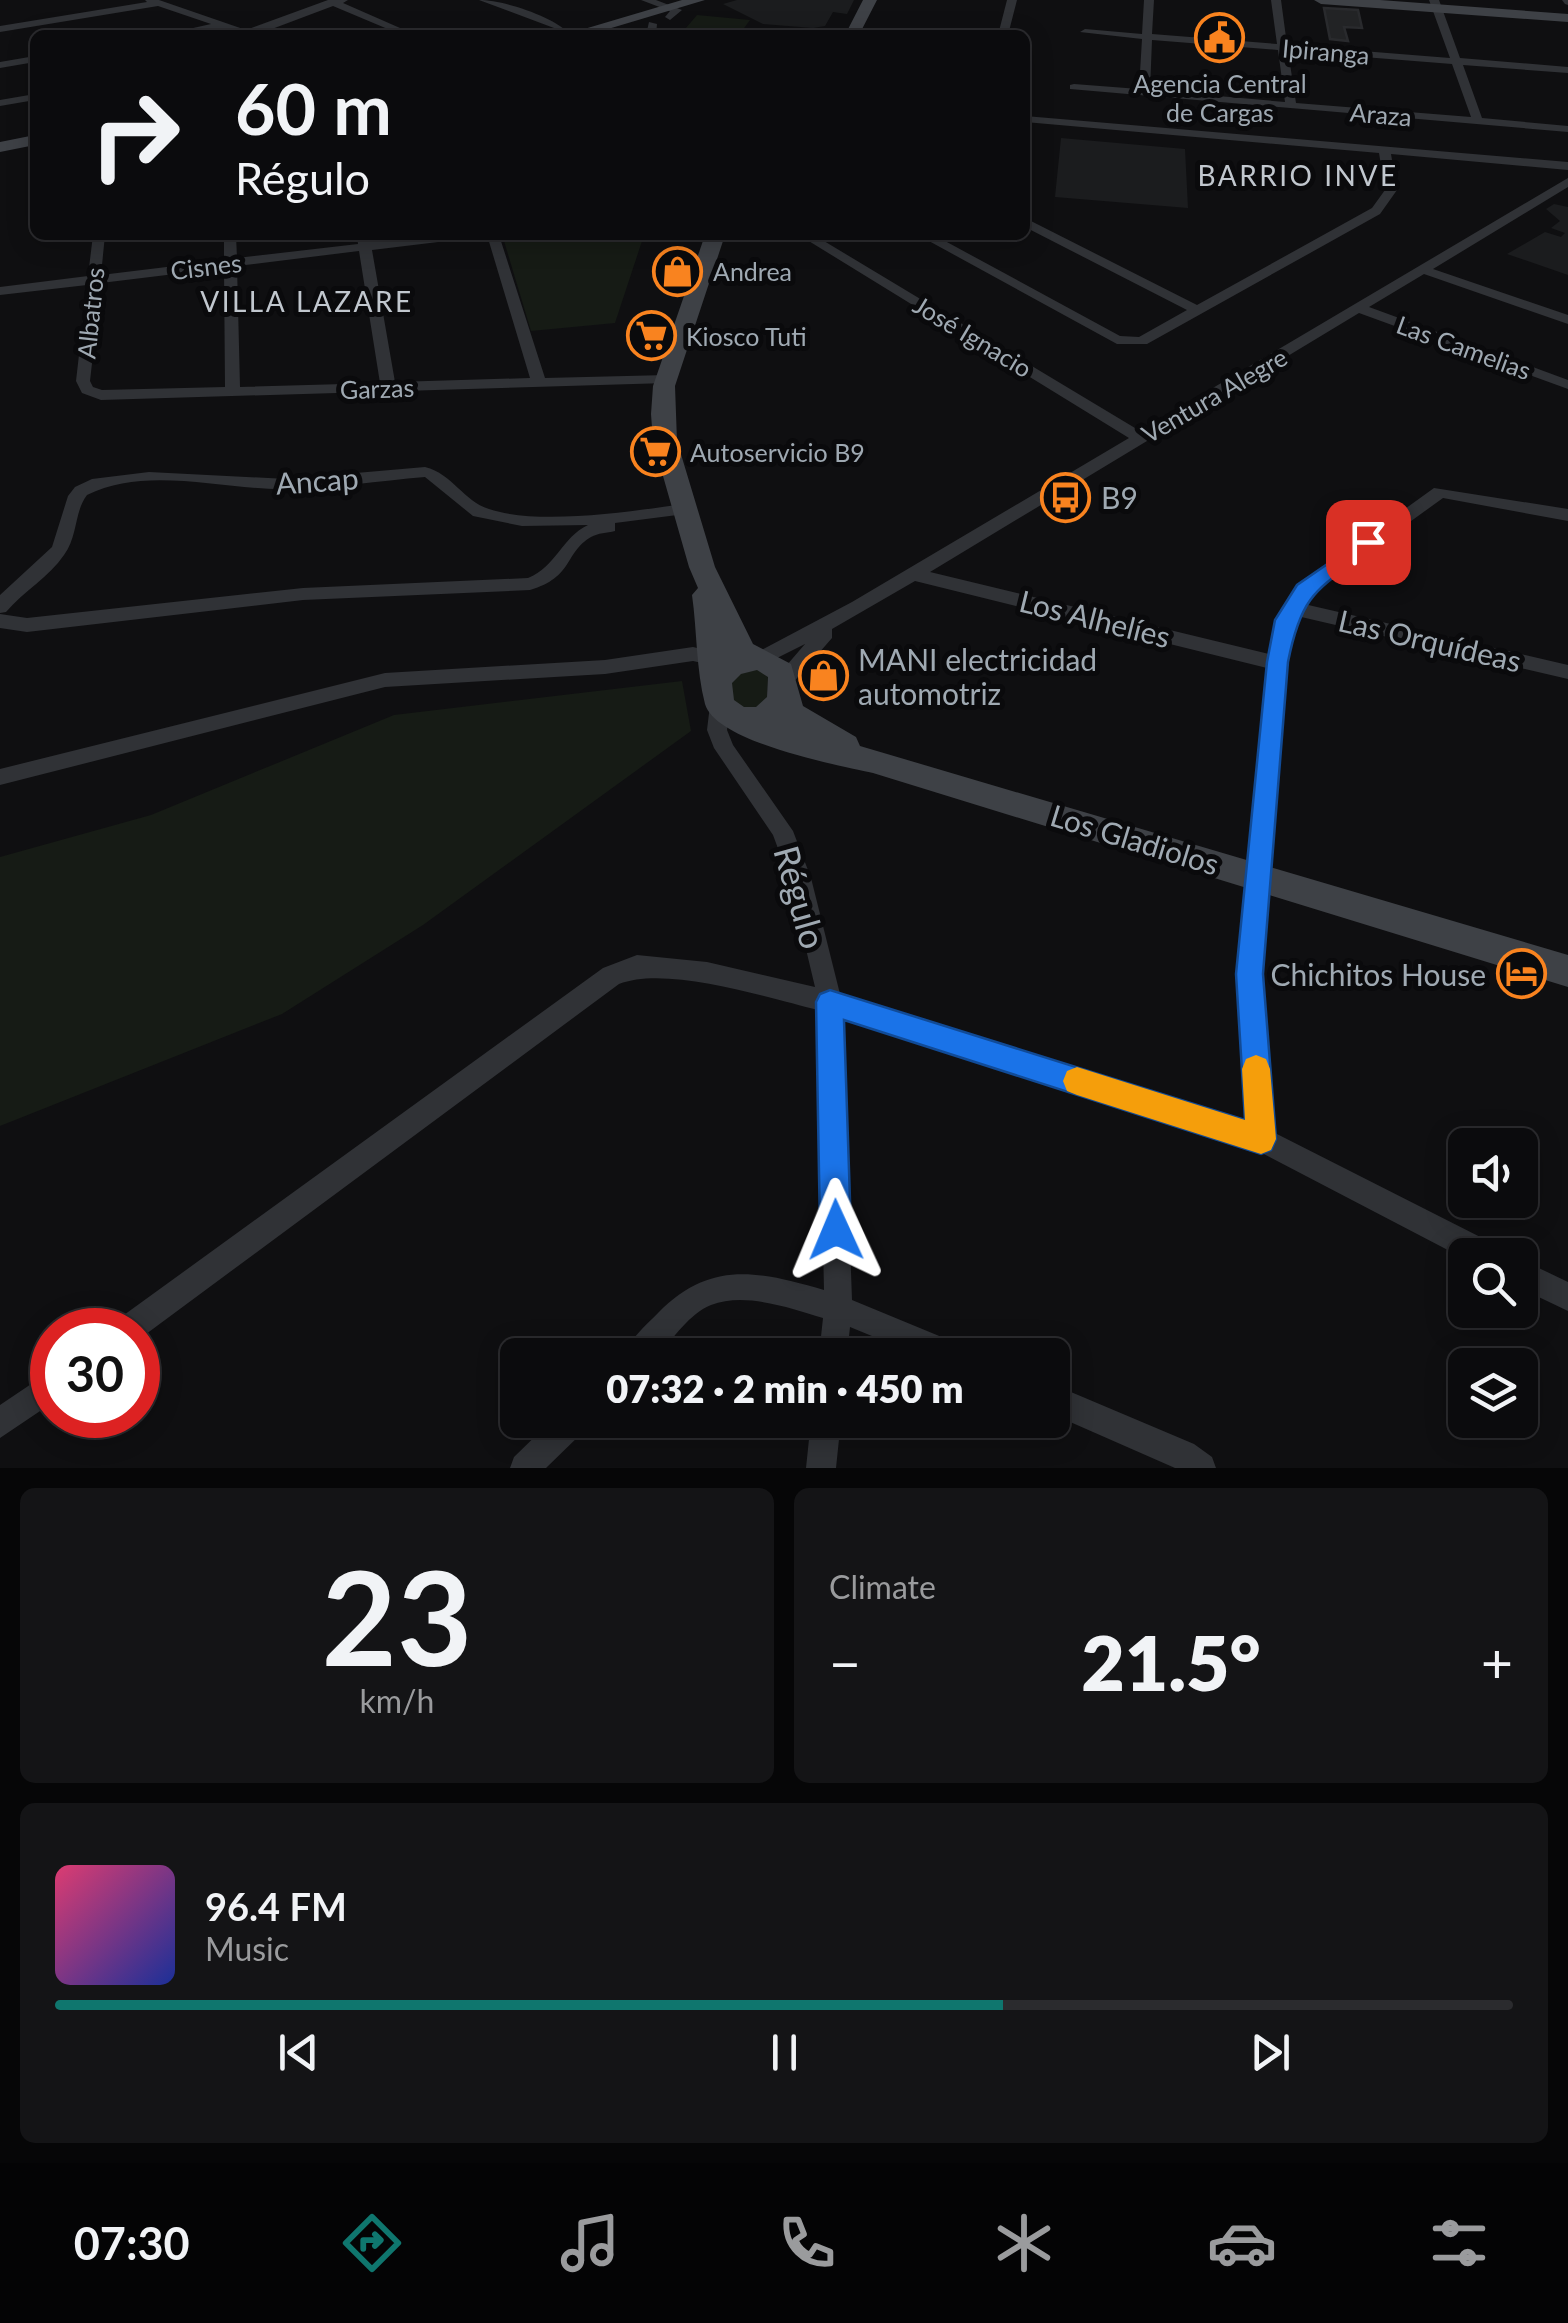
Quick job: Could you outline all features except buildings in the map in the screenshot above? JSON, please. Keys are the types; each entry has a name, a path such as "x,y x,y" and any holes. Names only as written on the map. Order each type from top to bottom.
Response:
{"street":[{"path":"484,0 561,30"},
{"path":"499,6 526,0"},
{"path":"646,0 671,12"},
{"path":"855,30 870,0"},
{"path":"1004,30 1012,0"},
{"path":"1144,93 1149,0"},
{"path":"1276,0 1291,106"},
{"path":"1320,0 1568,10"},
{"path":"0,29 154,1 237,30"},
{"path":"259,30 334,1 399,30"},
{"path":"590,30 706,1"},
{"path":"1433,2 1568,18"},
{"path":"1433,2 1478,122"},
{"path":"651,29 671,12"},
{"path":"195,30 223,25"},
{"name":"Ipiranga","path":"1085,32 1568,70"},
{"path":"0,65 30,60"},
{"name":"Araza","path":"1074,87 1568,129"},
{"path":"0,104 30,98"},
{"path":"1030,119 1568,166"},
{"path":"0,147 30,141"},
{"path":"0,155 30,149"},
{"path":"933,240 1117,340 1142,341 1376,211 1392,190 1384,150"},
{"path":"1514,162 1568,182"},
{"name":"Ventura Alegre","path":"732,671 858,606 1568,182"},
{"path":"1551,193 1568,198"},
{"path":"1030,225 1197,310"},
{"name":"Albatros","path":"88,390 83,381 98,240"},
{"path":"230,240 233,392"},
{"path":"495,240 539,383"},
{"path":"713,240 667,379 662,414 665,440 732,671 761,718 778,708 784,688"},
{"name":"José Ignacio","path":"813,240 1140,438"},
{"path":"364,241 388,388"},
{"name":"Cisnes","path":"4,291 231,263 364,241"},
{"path":"1424,270 1568,320"},
{"name":"Las Camelias","path":"1360,309 1568,385"},
{"name":"Garzas","path":"88,390 113,396 667,379"},
{"name":"Ancap","path":"0,606 58,552 66,538 76,497 88,487 108,480 184,478 281,484 432,472 469,508 492,517 592,522 686,515"},
{"path":"1261,1139 1250,974 1278,662 1292,608 1304,590 1440,492 1568,515"},
{"path":"0,622 27,626 304,594 530,584 556,572 568,548 592,522"},
{"name":"Los Alhelíes","path":"912,574 1278,662"},
{"name":"Ventura Alegre","path":"784,688 816,641 858,606"},
{"name":"Las Orquídeas","path":"1292,608 1568,672"},
{"path":"0,777 385,680 605,667 693,654 732,671"},
{"path":"0,765 401,666 586,660 732,671"},
{"name":"Los Gladiolos","path":"732,671 776,666 793,714 874,761"},
{"name":"Los Gladiolos","path":"732,671 803,745 874,761 1568,971"},
{"name":"Régulo","path":"732,671 717,730 724,748 782,831 800,878 830,1002 838,1306 835,1338"},
{"path":"157,1308 611,976 637,966 707,973 830,1002 1261,1139 1453,1238"},
{"path":"1538,1282 1568,1298"},
{"path":"656,1338 705,1292 737,1287 838,1306 912,1338"},
{"path":"0,1423 30,1400"},
{"path":"1070,1407 1183,1456 1201,1468"},
{"path":"525,1468 555,1438"},
{"path":"821,1468 824,1438"}],"shaded area":[{"path":"737,0 854,0 847,14 833,12 825,26 813,28 763,24 723,4"},
{"path":"697,15 750,20 743,30 684,30"},
{"path":"1061,138 1185,149 1188,208 1055,197"},
{"path":"1554,204 1568,207 1568,275 1507,254 1545,232 1561,237 1565,233 1551,228 1560,221 1546,209"},
{"path":"642,240 615,323 531,331 504,241"},
{"path":"749,664 768,674 767,708 736,711 729,681"},
{"path":"682,681 691,731 423,925 282,1014 0,1126 0,857 151,815 394,715"}],"slow traffic":[{"path":"1077,1081 1261,1139 1256,1069"}],"place":[{"name":"Agencia Central de Cargas","path":"1220,37"},
{"name":"Andrea","path":"678,271"},
{"name":"Kiosco Tuti","path":"651,336"},
{"name":"Autoservicio B9","path":"655,452"},
{"name":"B9","path":"1066,497"},
{"name":"MANI electricidad automotriz","path":"823,676"},
{"name":"Chichitos House","path":"1521,974"}],"district":[{"name":"BARRIO INVE","path":"1298,175"},
{"name":"VILLA LAZARE","path":"307,301"}],"route":[{"path":"836,1230 830,1002 1261,1139 1250,974 1278,662 1286,620 1304,590 1368,542"}]}
